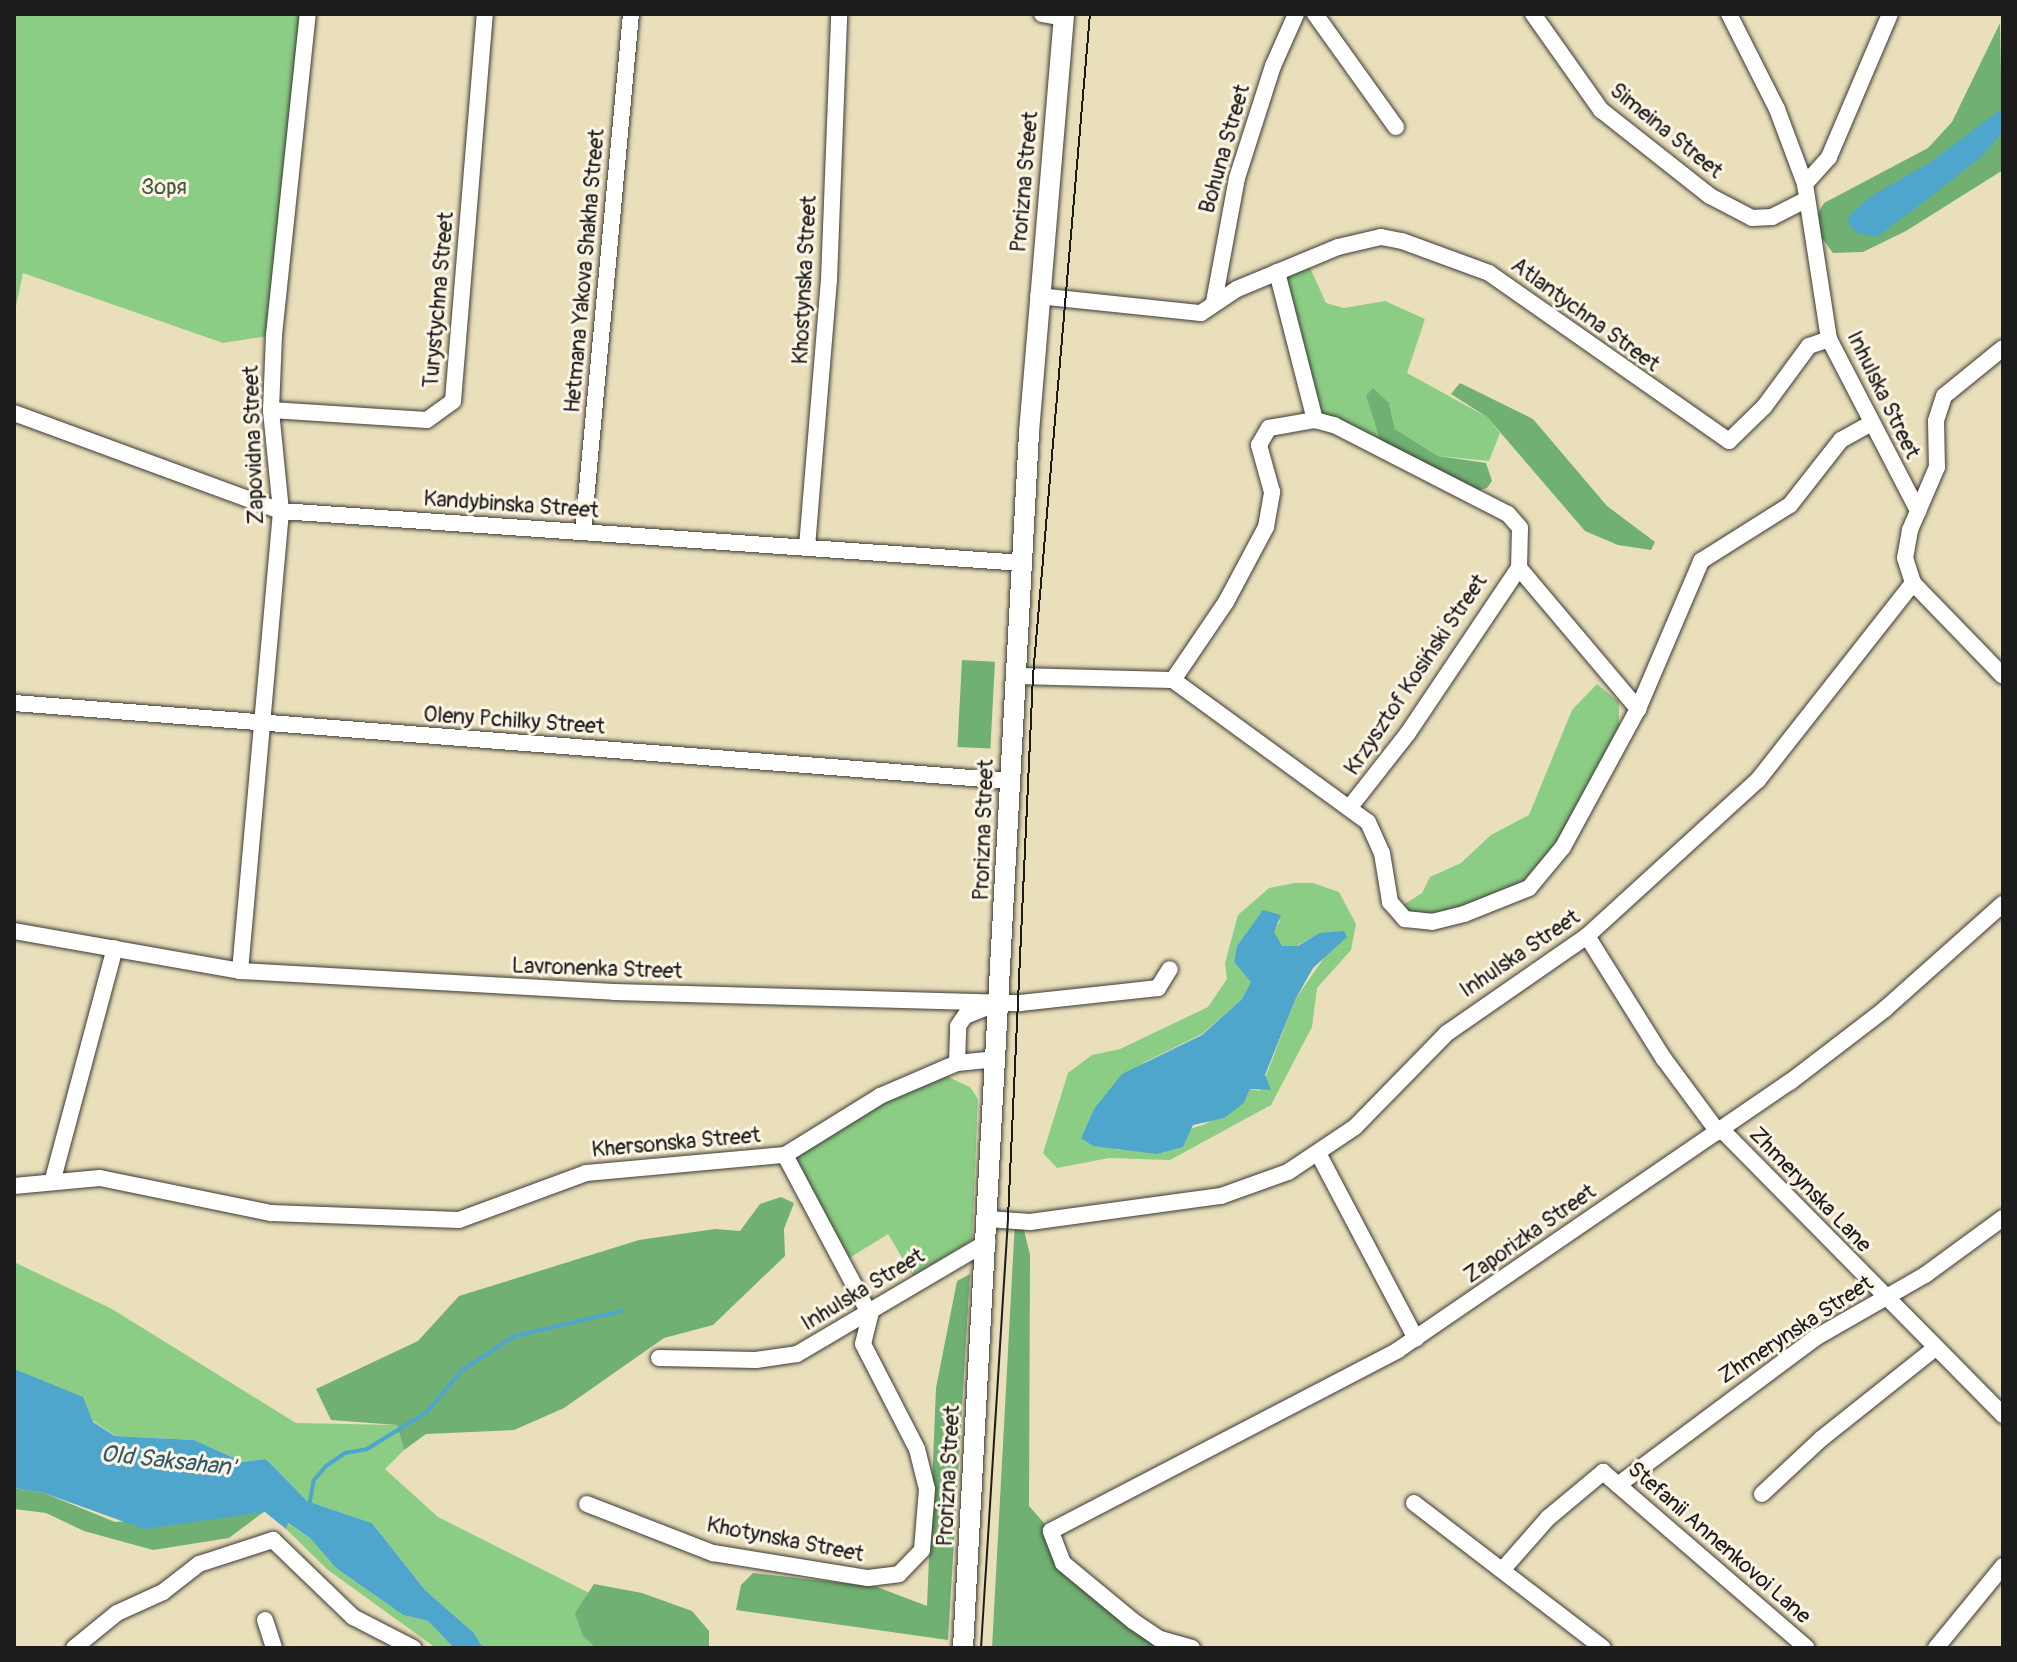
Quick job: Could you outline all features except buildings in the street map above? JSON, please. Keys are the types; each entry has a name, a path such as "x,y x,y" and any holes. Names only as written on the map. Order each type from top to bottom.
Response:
{"main road":[{"name":"Prorizna Street","path":"963,1648 1038,296 1064,16"}],"street":[{"name":"Zapovidna Street","path":"240,971 281,511 271,410 274,335 308,14"},
{"name":"Turystychna Street","path":"271,410 427,420 453,401 485,14"},
{"name":"Hetmana Yakova Shakha Street","path":"583,532 631,14"},
{"name":"Khostynska Street","path":"807,547 829,280 839,14"},
{"path":"1042,14 1064,16"},
{"name":"Bohuna Street","path":"1214,302 1237,178 1273,66 1296,14"},
{"path":"1315,14 1396,127"},
{"name":"Simeina Street","path":"1533,14 1601,110 1710,196 1752,218 1772,217 1806,192"},
{"name":"Inhulska Street","path":"1729,14 1772,96 1806,192 1829,339 1918,511"},
{"path":"1806,192 1829,157 1890,14"},
{"name":"Atlantychna Street","path":"1038,296 1201,313 1214,302 1277,272 1338,247 1381,237 1437,254 1514,289 1729,441 1764,407 1809,346 1829,339"},
{"path":"1016,676 1173,680 1226,602 1266,527 1272,492 1260,437 1269,428 1315,420 1277,272"},
{"name":"Inhulska Street","path":"988,1219 1030,1222 1121,1206 1195,1201 1288,1172 1374,1112 1468,1015 1587,936 1758,780 1913,583 1906,546 1937,467 1935,428 1944,396 2003,348"},
{"name":"Kandybinska Street","path":"14,413 281,511 1022,563"},
{"name":"Krzysztof Kosiński Street","path":"1315,420 1365,439 1515,519 1520,528 1519,568 1408,733 1350,807"},
{"name":"Krzysztof Kosiński Street","path":"1173,680 1350,807 1376,834 1390,902 1405,919 1432,922 1464,914 1521,893 1548,868 1638,709 1701,561 1790,505 1841,440 1872,423"},
{"name":"Krzysztof Kosiński Street","path":"1519,568 1638,709"},
{"path":"1913,583 2000,665"},
{"name":"Oleny Pchilky Street","path":"14,703 1010,781"},
{"name":"Zaporizka Street","path":"1192,1648 1158,1638 1063,1563 1051,1531 1416,1339 1719,1130 1885,1009 2003,904"},
{"name":"Lavronenka Street","path":"14,931 240,971 599,991 1000,1004 1158,988 1170,969"},
{"name":"Zhmerynska Lane","path":"1587,936 1664,1059 1719,1130 2003,1415"},
{"path":"53,1179 115,948"},
{"path":"957,1063 958,1026 965,1016 1000,1004"},
{"name":"Khersonska Street","path":"14,1186 40,1187 53,1179 120,1181 271,1213 429,1222 500,1209 586,1173 785,1155 880,1096 957,1063 997,1059"},
{"path":"1318,1153 1416,1339"},
{"path":"785,1155 870,1315"},
{"name":"Zhmerynska Street","path":"1618,1485 1815,1338 1925,1275 2003,1218"},
{"name":"Inhulska Street","path":"659,1358 780,1358 820,1344 987,1242"},
{"name":"Khotynska Street","path":"587,1504 713,1553 878,1579 909,1568 922,1550 927,1489 917,1449 863,1344 870,1315"},
{"path":"1762,1494 1821,1439 1934,1349"},
{"name":"Stefanii Annenkovoi Lane","path":"1504,1568 1548,1518 1603,1472 1807,1648"},
{"path":"1414,1503 1504,1568 1603,1648"},
{"path":"74,1648 117,1613 163,1592 199,1564 273,1540 353,1617 413,1648"},
{"path":"1936,1648 2003,1566"},
{"path":"265,1620 274,1648"}],"green space":[{"name":"Зоря","path":"14,14 308,14 274,335 223,343 23,273 14,316"},
{"path":"2000,23 2003,170 1906,231 1863,252 1833,253 1822,238 1818,213 1824,203 1928,148 1952,122"},
{"path":"1307,261 1326,303 1344,308 1385,301 1425,319 1407,373 1487,417 1500,433 1489,461 1438,456 1395,429 1389,403 1366,396 1383,450 1315,420 1277,272"},
{"path":"1460,383 1533,419 1607,506 1655,542 1651,550 1618,545 1585,531 1487,417 1451,394"},
{"path":"1373,388 1389,403 1395,429 1438,456 1486,463 1492,481 1487,488 1464,494 1383,450 1366,396"},
{"path":"962,660 995,662 990,749 957,747"},
{"path":"1597,684 1619,702 1619,726 1563,834 1524,884 1439,918 1410,916 1403,905 1422,893 1430,877 1461,863 1491,835 1529,815 1572,710"},
{"path":"1313,883 1339,892 1356,924 1351,950 1317,988 1312,1027 1271,1105 1170,1160 1109,1158 1057,1168 1043,1153 1068,1073 1092,1055 1120,1049 1208,1007 1227,979 1225,963 1238,915 1269,888","holes":["1263,911 1280,921 1273,932 1282,946 1297,946 1319,933 1324,958 1296,998 1260,1091 1250,1089 1244,1103 1203,1125 1119,1150 1081,1138 1094,1109 1143,1063 1202,1034 1242,999 1252,982 1234,962 1237,946"]},
{"path":"939,1073 970,1087 978,1099 972,1240 913,1276 888,1234 843,1262 785,1155"},
{"path":"781,1197 794,1203 784,1229 785,1256 713,1325 664,1338 564,1408 514,1430 426,1434 404,1450 397,1425 331,1420 316,1389 418,1341 459,1296 639,1240 715,1229 740,1231 760,1204"},
{"path":"1015,1221 1022,1222 1030,1255 1029,1506 1051,1531 1063,1563 1158,1638 1158,1648 992,1648"},
{"path":"14,1262 112,1309 296,1423 397,1425 404,1450 385,1469 438,1517 699,1648 483,1648 474,1633 425,1590 372,1523 307,1501 266,1459 243,1462 194,1440 116,1436 14,1369"},
{"path":"970,1274 948,1640 736,1610 741,1585 753,1573 877,1587 927,1606 936,1388 957,1281"},
{"path":"14,1488 44,1493 115,1522 265,1511 229,1538 153,1550 84,1531 46,1513 14,1509"},
{"path":"287,1523 310,1538 336,1568 403,1615 428,1621 454,1648 436,1648 328,1570 286,1529"},
{"path":"594,1584 642,1593 692,1611 709,1631 709,1648 596,1648 583,1636 575,1613"}],"water":[{"path":"1997,112 2003,113 2002,133 1981,157 1930,197 1877,237 1857,233 1849,224 1848,217 1871,196 1931,162"},
{"path":"1263,910 1281,915 1274,932 1282,946 1298,946 1319,933 1344,931 1347,937 1313,968 1296,998 1265,1075 1271,1090 1250,1089 1244,1103 1224,1118 1193,1125 1183,1147 1157,1154 1093,1146 1081,1138 1094,1109 1122,1074 1202,1035 1242,999 1251,982 1234,962 1237,946"},
{"name":"Old Saksahan'","path":"14,1369 83,1397 93,1422 115,1436 194,1440 243,1462 266,1459 307,1501 372,1523 425,1590 474,1633 483,1648 454,1648 428,1621 403,1615 336,1568 310,1538 288,1523 286,1529 265,1512 144,1529 44,1493 14,1488"}],"waterway":[{"path":"309,1507 314,1480 326,1466 345,1453 367,1449 427,1412 462,1370 515,1336 622,1311"}],"tram line":[{"path":"981,1648 1008,1218 1033,676 1090,14"}]}
